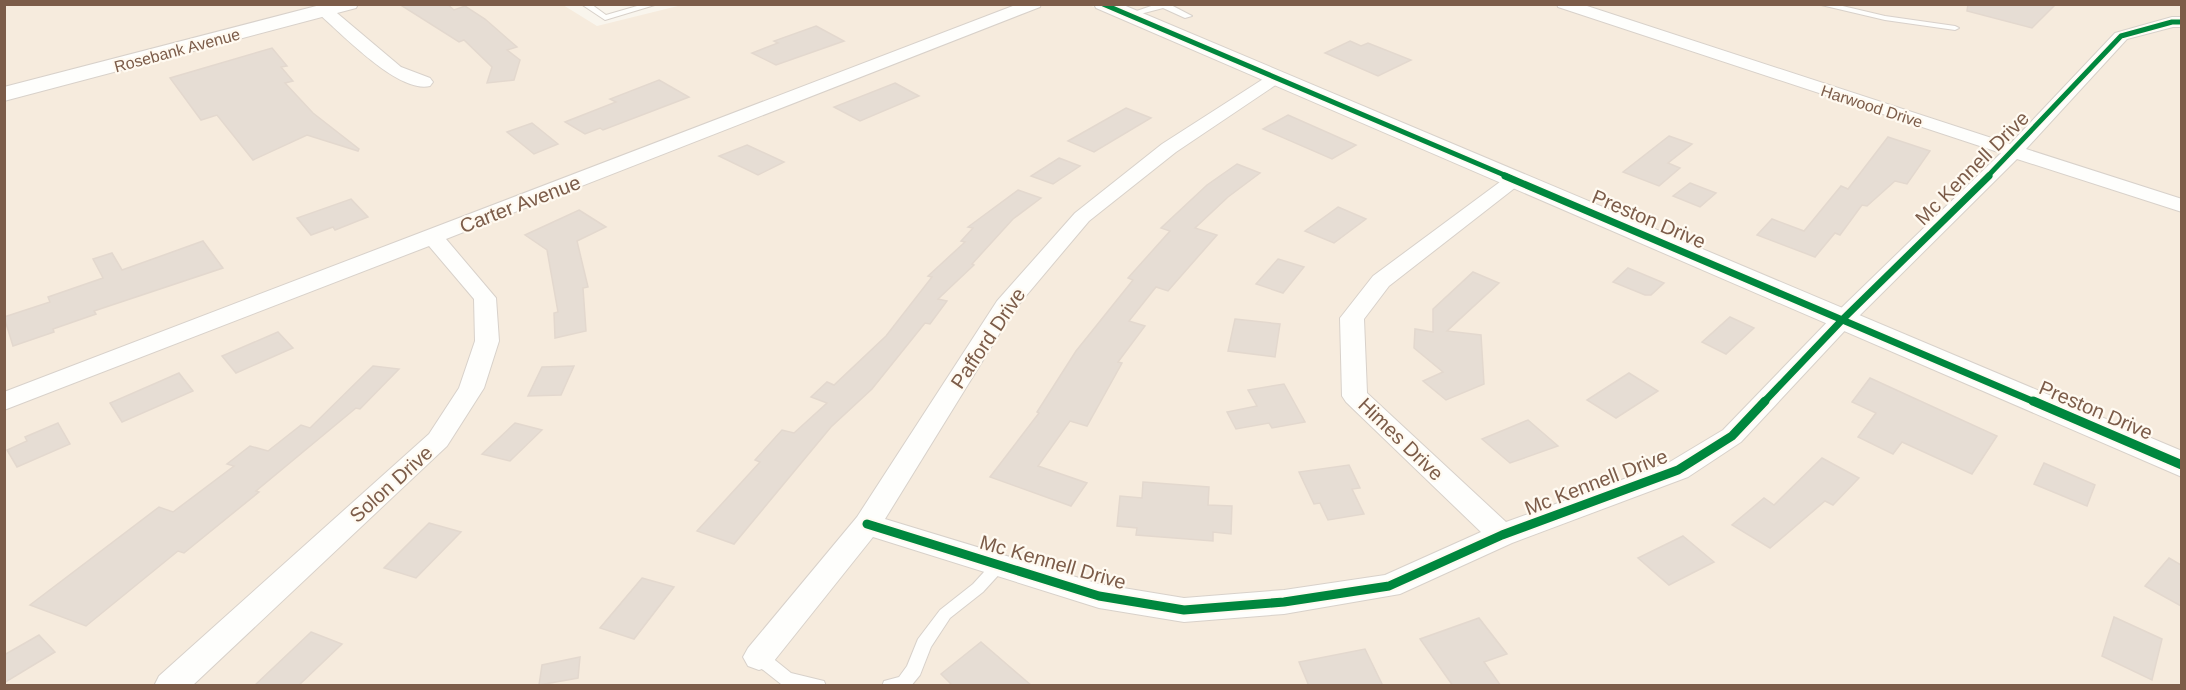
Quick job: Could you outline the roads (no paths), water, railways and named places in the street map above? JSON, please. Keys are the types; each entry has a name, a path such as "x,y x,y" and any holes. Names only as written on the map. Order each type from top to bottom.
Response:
{"street":[{"name":"Rosebank Avenue","path":"4,94 349,4"},
{"name":"Carter Avenue","path":"4,402 1034,4"},
{"name":"Preston Drive","path":"1103,4 2181,465"},
{"name":"Harwood Drive","path":"1564,4 2181,206"},
{"path":"325,11 395,71 424,82"},
{"name":"Mc Kennell Drive","path":"867,524 1099,596 1184,610 1284,602 1389,586 1502,535 1678,470 1732,436 1843,319 2013,152 2121,36 2172,22 2181,22"},
{"name":"Pafford Drive","path":"759,657 867,524 1005,306 1082,217 1169,148 1277,78"},
{"name":"Himes Drive","path":"1502,535 1355,396 1352,318 1381,281 1515,180"},
{"name":"Solon Drive","path":"170,686 438,440 471,388 487,340 485,298 432,237"}],"lane":[{"path":"585,4 605,18 654,4"},
{"path":"1821,4 1885,18 1954,28"},
{"path":"1129,15 1163,5 1188,16"},
{"path":"890,686 904,682 914,670 924,644 945,614 978,588 999,565"},
{"path":"759,657 786,679 818,686"}]}
